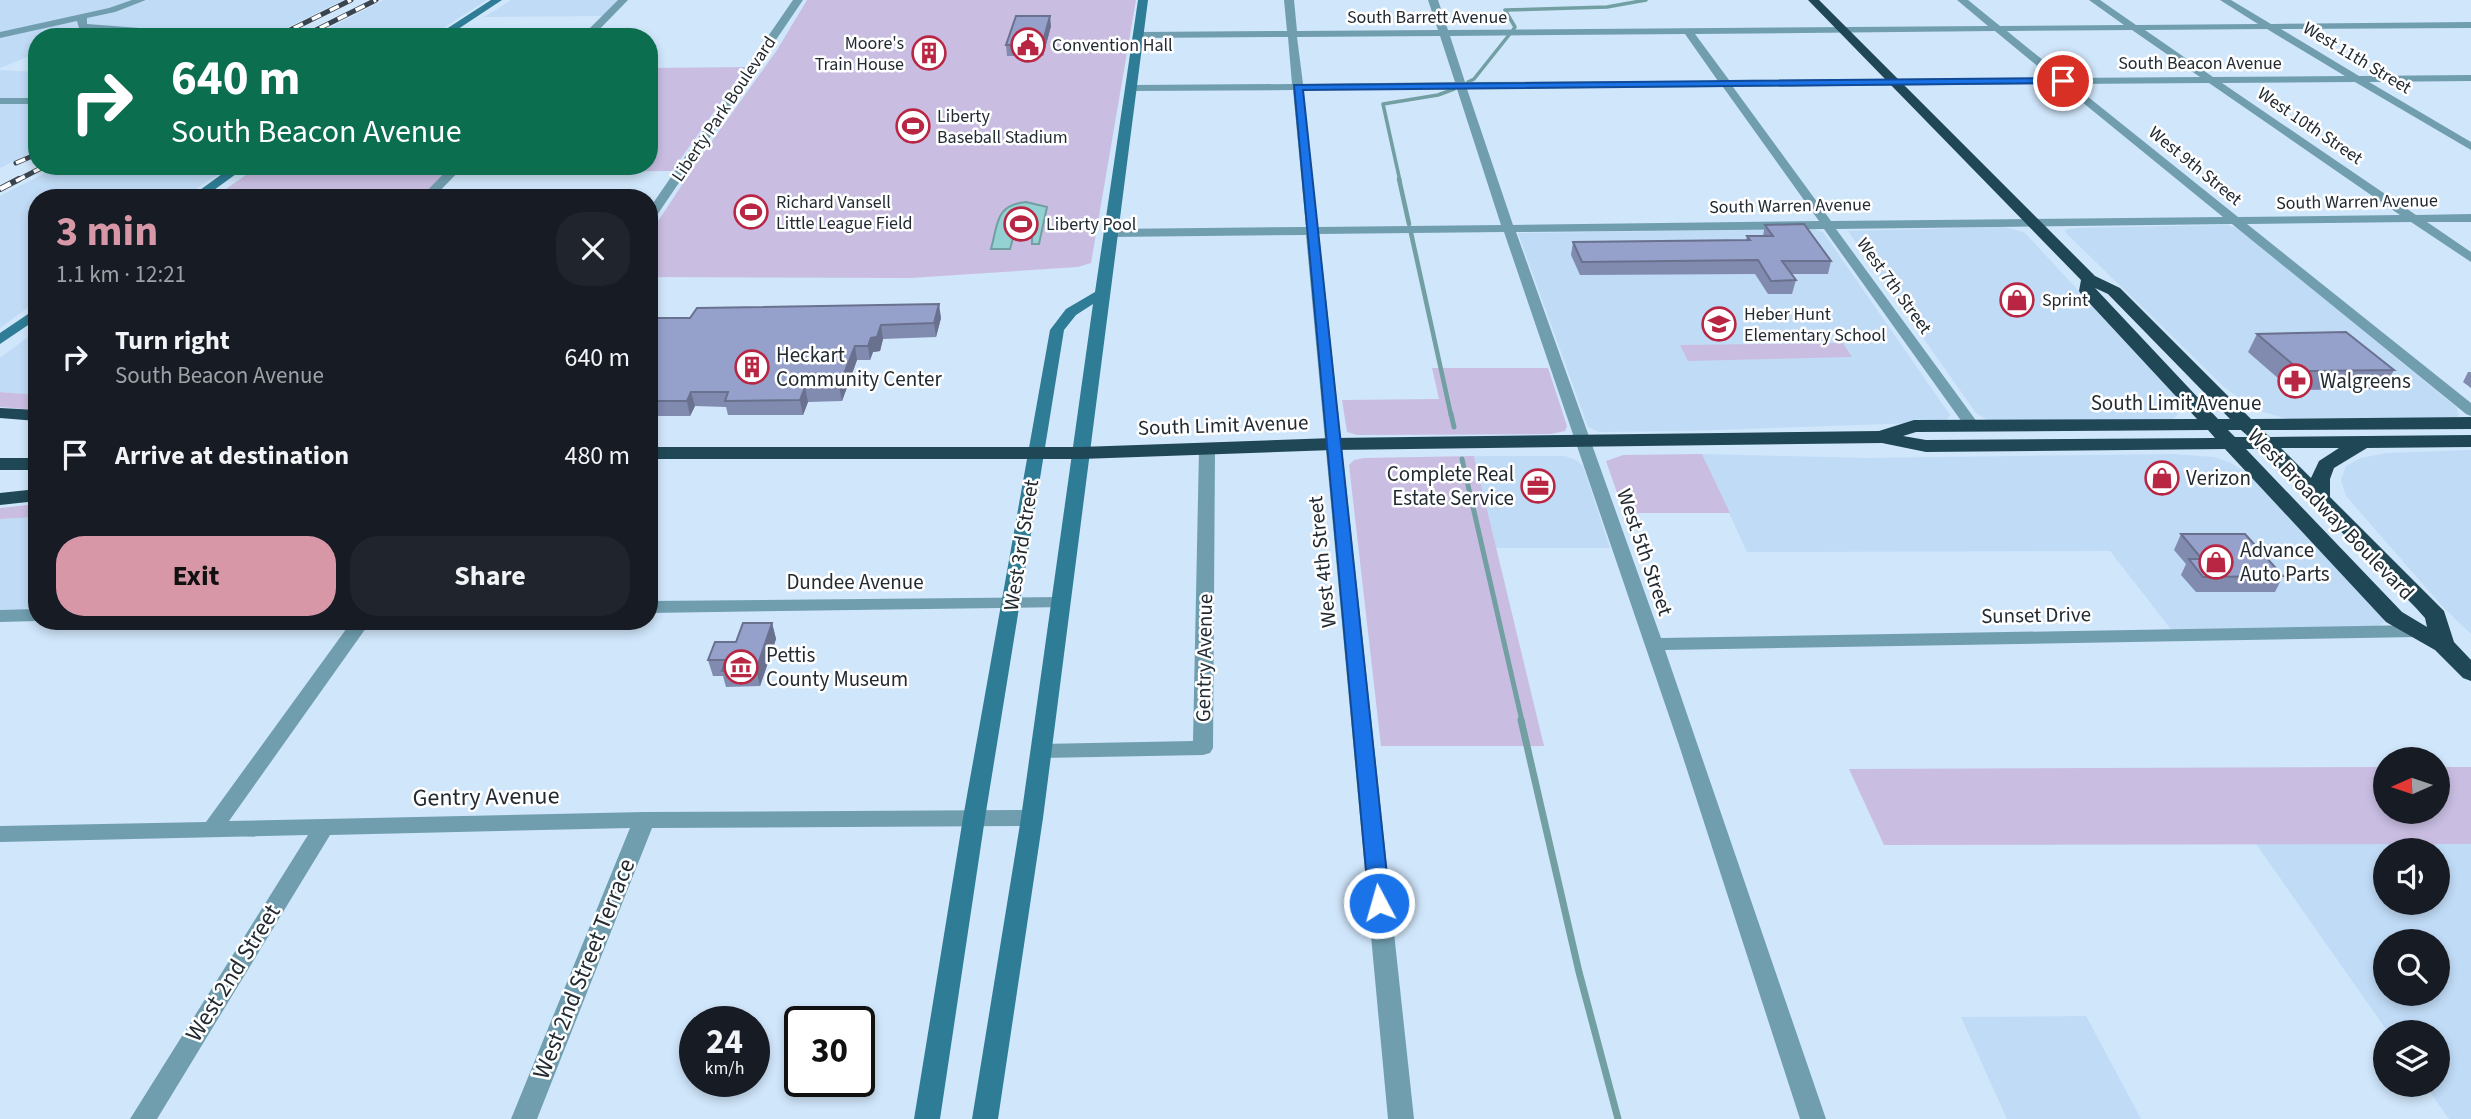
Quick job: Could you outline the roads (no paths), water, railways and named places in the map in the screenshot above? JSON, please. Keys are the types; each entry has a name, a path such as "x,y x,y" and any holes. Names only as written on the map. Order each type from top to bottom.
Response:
{"highway":[{"name":"West Broadway Boulevard","path":"1813,0 2089,279 2114,291 2436,616 2443,645"},
{"name":"West Broadway Boulevard","path":"2089,279 2087,291 2211,426 2394,617 2443,645 2471,673"},
{"path":"0,413 28,415"},
{"name":"South Limit Avenue","path":"1882,437 1914,426 2471,423"},
{"name":"South Limit Avenue","path":"658,453 1081,453 1333,444 1882,437 1926,446 2471,441"},
{"path":"2320,501 2319,478 2330,458 2371,442"},
{"path":"0,464 28,464"},
{"path":"0,499 28,496"}],"street":[{"path":"32,28 141,0"},
{"path":"453,28 497,0"},
{"path":"595,28 623,0"},
{"name":"Liberty Park Boulevard","path":"658,196 798,0"},
{"path":"985,1119 1032,818 1143,0"},
{"name":"West 4th Street","path":"1289,0 1401,1119"},
{"name":"West 5th Street","path":"1433,0 1508,227 1654,644 1813,1119"},
{"name":"West 9th Street","path":"1962,0 2471,411"},
{"name":"West 10th Street","path":"2094,0 2471,258"},
{"name":"West 11th Street","path":"2225,0 2471,147"},
{"path":"82,17 82,26 91,28"},
{"name":"South Barrett Avenue","path":"1138,35 2471,25"},
{"path":"0,35 28,29"},
{"name":"West 7th Street","path":"1688,31 1972,426"},
{"name":"South Beacon Avenue","path":"1130,89 2471,78"},
{"path":"0,101 28,101"},
{"path":"208,189 228,175"},
{"path":"435,189 448,175"},
{"name":"South Warren Avenue","path":"1110,233 2471,218"},
{"name":"West 3rd Street","path":"927,1119 974,818 1057,330 1071,312 1103,293"},
{"path":"0,340 28,319"},
{"name":"Gentry Avenue","path":"1041,751 1203,748 1207,450"},
{"name":"Dundee Avenue","path":"658,607 1060,603"},
{"path":"0,616 28,615"},
{"path":"212,829 356,630"},
{"name":"Sunset Drive","path":"1654,644 2418,631"},
{"path":"974,818 1032,818"},
{"name":"Gentry Avenue","path":"3,837 212,829 644,820 974,818"},
{"name":"West 2nd Street Terrace","path":"524,1119 644,820"},
{"name":"West 2nd Street","path":"143,1119 324,827"}],"waterway":[{"path":"1513,30 1515,27 1505,10 1607,7 1646,0"},
{"path":"1468,82 1474,79 1509,35"},
{"path":"1400,181 1383,104 1438,95 1454,89"},
{"path":"1399,179 1409,224"},
{"path":"1411,233 1451,415"},
{"path":"1451,414 1454,427"},
{"path":"1462,459 1522,721"},
{"path":"1521,720 1579,972 1618,1119"}],"railway":[{"path":"294,28 351,0"},
{"path":"320,28 376,0"},
{"path":"16,163 28,158"},
{"path":"16,181 28,175"},
{"path":"0,189 19,179"}],"place":[{"name":"Convention Hall","path":"1028,45"},
{"name":"Moore's Train House","path":"929,53"},
{"name":"Liberty Baseball Stadium","path":"913,126"},
{"name":"Richard Vansell Little League Field","path":"751,212"},
{"name":"Liberty Pool","path":"1021,224"},
{"name":"Sprint","path":"2017,300"},
{"name":"Heber Hunt Elementary School","path":"1719,324"},
{"name":"Heckart Community Center","path":"752,367"},
{"name":"Walgreens","path":"2295,381"},
{"name":"Verizon","path":"2162,478"},
{"name":"Complete Real Estate Service","path":"1538,486"},
{"name":"Advance Auto Parts","path":"2216,562"},
{"name":"Pettis County Museum","path":"741,667"}]}
